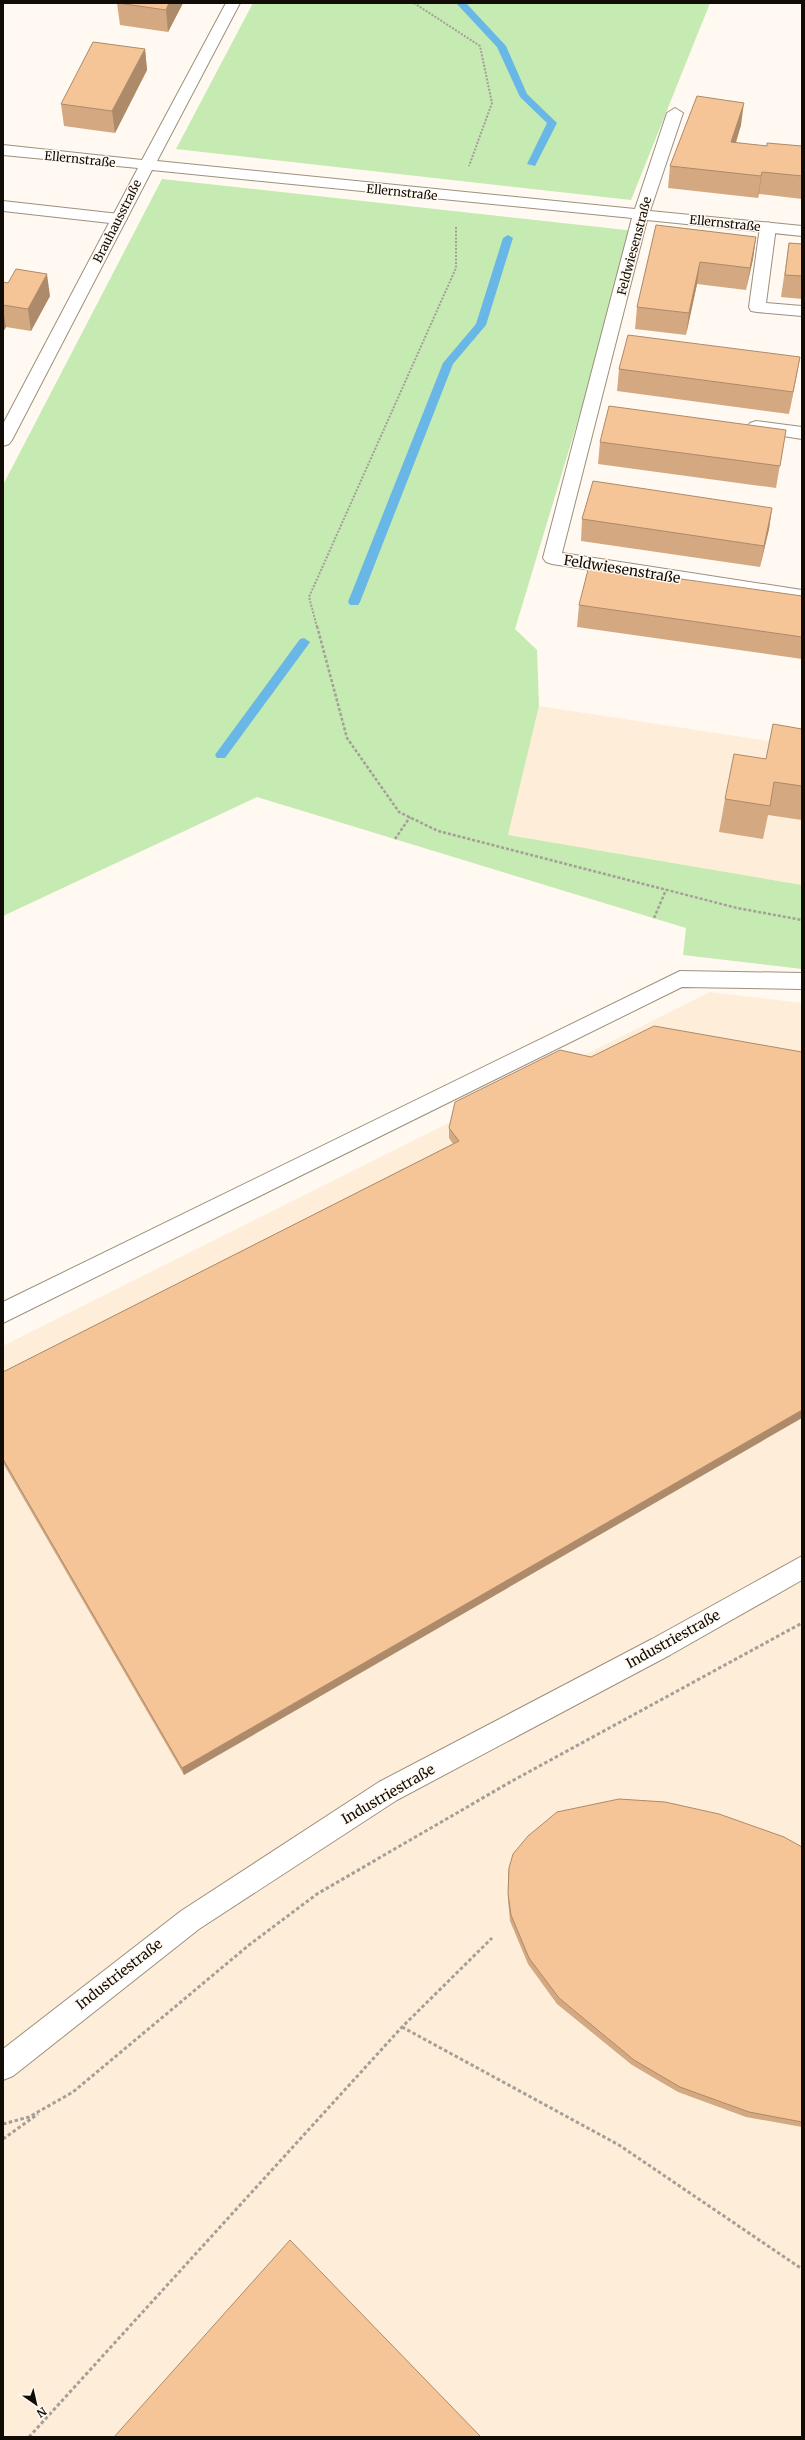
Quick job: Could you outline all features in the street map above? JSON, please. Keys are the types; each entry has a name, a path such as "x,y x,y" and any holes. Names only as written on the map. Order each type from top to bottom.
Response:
{"street":[{"name":"Brauhausstraße","path":"3,440 119,219 145,165 233,3"},
{"name":"Feldwiesenstraße","path":"674,114 641,214 600,405 552,558 802,596"},
{"name":"Ellernstraße","path":"3,150 456,198 641,214 802,231"},
{"path":"3,206 119,219"},
{"path":"768,228 757,307 802,311"},
{"path":"740,424 802,433"},
{"path":"3,1313 680,978 802,982"},
{"name":"Industriestraße","path":"3,2066 190,1920 388,1791 661,1647 802,1566"}],"path":[{"path":"414,3 480,46 492,103 456,198 456,268 308,597 347,738 399,812 438,831 737,908 802,920"},
{"path":"395,839 410,817"},
{"path":"654,918 666,890"},
{"path":"3,2139 43,2110 73,2092 248,1945 317,1894 512,1780 802,1623"},
{"path":"30,2437 402,2027 492,1938"},
{"path":"402,2027 619,2145 802,2269"},
{"path":"3,2124 9,2124 43,2110"}],"shaded area":[{"path":"539,706 802,746 802,885 507,835"},
{"path":"710,992 802,1003 802,2437 3,2437 3,1346"}],"green space":[{"path":"253,3 710,3 631,200 176,149"},
{"path":"162,179 635,231 515,629 537,650 539,706 508,835 802,885 802,969 683,955 686,928 257,797 3,916 3,485"}],"building":[{"path":"118,3 169,3 166,10"},
{"path":"93,42 145,49 112,111 61,104"},
{"path":"697,96 744,103 731,142 767,146 767,143 802,146 802,176 762,172 761,176 670,166"},
{"path":"656,225 756,237 750,268 700,262 689,313 637,307"},
{"path":"789,243 802,244 802,276 785,275"},
{"path":"16,269 47,274 28,309 3,305 3,282 8,283"},
{"path":"628,335 800,357 793,392 619,369"},
{"path":"609,406 786,430 780,466 600,442"},
{"path":"593,481 772,508 764,546 582,519"},
{"path":"589,566 802,596 802,637 579,605"},
{"path":"773,724 802,729 802,786 774,782 770,806 725,799 734,754 766,759"},
{"path":"654,1026 802,1052 802,1410 182,1768 3,1459 3,1372 459,1141 449,1128 455,1102 560,1050 591,1057"},
{"path":"619,1799 665,1802 719,1814 784,1837 802,1847 802,2122 749,2112 680,2087 634,2060 559,1998 529,1958 511,1915 508,1894 509,1868 513,1854 528,1836 557,1812"},
{"path":"290,2240 481,2437 114,2437"}],"waterway":[{"path":"461,3 501,46 523,95 552,123 532,164"},
{"path":"354,602 448,363 481,325 508,238"},
{"path":"221,755 304,642"}]}
